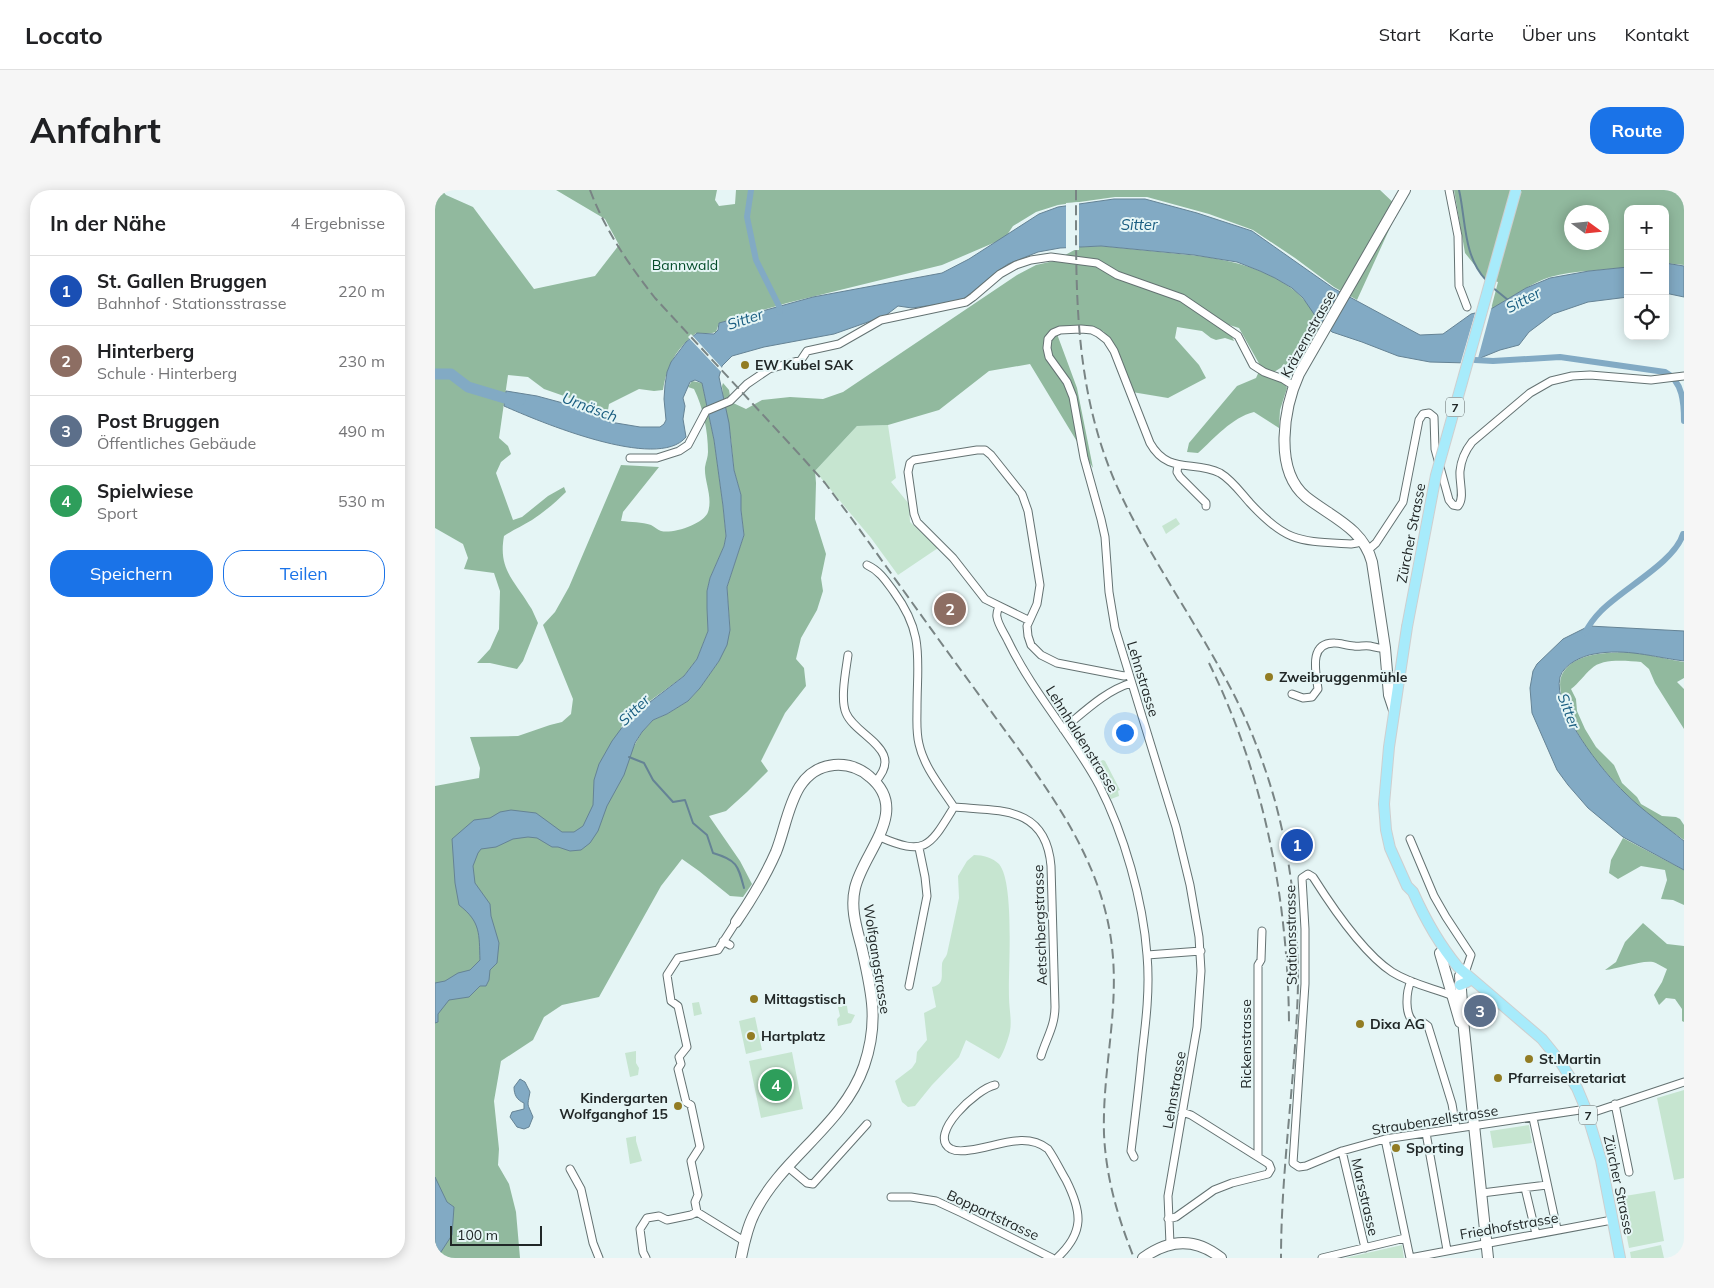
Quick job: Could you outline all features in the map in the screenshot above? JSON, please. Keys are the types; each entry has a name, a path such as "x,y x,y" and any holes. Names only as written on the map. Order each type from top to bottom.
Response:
{"main road":[{"name":"Zürcher Strasse","path":"1516,190 1436,475 1398,680 1385,781 1385,817 1391,848 1407,886 1408,895 1433,944 1462,976 1494,996 1542,1040 1559,1060 1577,1088 1587,1110 1601,1160 1620,1258"},
{"name":"Zürcher Strasse","path":"1407,886 1413,892 1436,938 1462,976"}],"street":[{"name":"Kräzernstrasse","path":"1394,710 1389,695 1385,648 1372,562 1368,550 1338,518 1306,496 1297,487 1291,475 1287,457 1285,430 1287,407 1299,374 1405,190"},
{"path":"1449,190 1458,236 1459,286 1467,306"},
{"path":"630,458 657,458 679,452 688,445 706,411 729,401 747,384 769,369 801,360 807,351 839,344 881,320 966,302 1000,274 1016,265 1040,258 1051,257 1097,263 1117,275 1182,298 1238,336 1253,365 1294,386"},
{"name":"Lehnstrasse","path":"1171,1244 1168,1196 1199,1012 1201,951 1194,905 1176,827 1115,628 1101,519 1084,458 1070,389 1047,353 1047,344 1051,335 1060,330 1086,329 1098,333 1107,340 1114,351 1150,443 1157,454 1164,459 1178,466 1207,469 1224,475 1267,521 1279,531 1291,537 1307,541 1351,544 1357,543 1360,540"},
{"path":"1368,550 1376,543 1403,502 1419,420 1423,414 1429,413 1434,416 1435,449 1449,500 1453,505 1458,506 1461,500 1460,470 1462,458 1466,450 1472,442 1538,388 1556,380 1581,375 1651,380 1681,377"},
{"path":"1029,620 985,599 953,558 916,520 908,472 910,463 914,460 977,450 985,450 991,455 1017,487 1024,498 1028,510 1039,585 1037,604 1029,620 1027,632 1029,641 1035,650 1045,658 1078,668 1124,676 1128,675"},
{"path":"1178,466 1177,472 1180,477 1207,506"},
{"path":"867,565 875,569 882,576 904,606 912,623 917,648 917,729 919,743 927,766 954,807 936,837 919,848 901,846 880,837"},
{"name":"Lehnhaldenstrasse","path":"999,606 997,617 1013,652 1027,677 1097,783 1118,827 1135,888 1147,955 1147,1006 1131,1152 1134,1157"},
{"path":"1292,694 1303,698 1312,697 1318,689 1315,662 1317,652 1323,646 1335,643 1385,648"},
{"name":"Kräzernstrasse","path":"1385,648 1390,662 1395,666 1398,680"},
{"path":"744,1241 697,1212 695,1202 698,1195 691,1160 700,1147 691,1106 686,1102 678,1070 681,1064 679,1057 687,1046 678,1006 671,1001 667,975 678,958 718,950 726,943 736,922 767,870 780,840 796,792 806,778 823,768 843,765 859,770 875,782 880,776 884,768 882,751 876,742 854,725 844,707 848,655"},
{"path":"1395,666 1402,657"},
{"path":"1063,729 1107,695 1131,683"},
{"name":"Wolfgangstrasse","path":"741,1258 749,1225 760,1203 788,1167 828,1124 844,1102 858,1080 869,1051 873,1032 873,1010 868,974 855,921 853,896 859,875 880,837 884,824 885,807 882,791 875,782"},
{"name":"Aetschbergstrasse","path":"954,807 1011,813 1026,819 1038,828 1049,848 1055,1014 1053,1027 1044,1044 1041,1056"},
{"path":"1410,838 1434,896 1446,918 1471,955 1462,976 1464,1030 1488,1258"},
{"path":"909,986 927,896 919,848"},
{"name":"Stationsstrasse","path":"1293,1163 1305,984 1302,878 1308,874 1313,877 1363,944 1382,964 1411,981 1452,995"},
{"name":"Rickenstrasse","path":"1258,1158 1258,965 1261,960 1262,931"},
{"path":"1147,955 1201,951"},
{"path":"1440,953 1458,1019 1464,1030"},
{"path":"1411,981 1407,1000 1410,1019 1415,1024 1424,1023 1428,1026 1452,1104 1456,1128"},
{"path":"1452,995 1457,997 1461,1014 1464,1017"},
{"name":"Straubenzellstrasse","path":"1293,1163 1299,1167 1307,1166 1342,1151 1385,1139 1587,1110 1615,1104 1684,1082"},
{"path":"995,1085 978,1092 969,1100 945,1131 946,1143 950,1148 959,1151 1018,1140 1029,1140 1042,1144 1048,1149 1075,1198 1078,1210 1078,1224 1074,1237 1057,1258"},
{"path":"1615,1104 1629,1172"},
{"path":"1168,1218 1176,1217 1214,1190 1232,1183 1268,1174 1271,1171 1269,1164 1191,1115 1183,1112"},
{"path":"1533,1118 1557,1230"},
{"path":"788,1167 807,1183 813,1184 867,1124"},
{"path":"1426,1133 1447,1250"},
{"path":"1385,1139 1410,1258"},
{"name":"Marsstrasse","path":"1342,1151 1365,1248"},
{"path":"570,1169 581,1189 593,1243 599,1258"},
{"path":"1482,1193 1547,1185"},
{"path":"1525,1188 1536,1234"},
{"name":"Boppartstrasse","path":"891,1197 911,1197 936,1202 962,1212 1052,1258"},
{"path":"646,1258 643,1252 640,1229 647,1218 659,1216 667,1220 697,1212"},
{"name":"Friedhofstrasse","path":"1410,1258 1612,1220"},
{"path":"1322,1258 1405,1238"},
{"path":"1143,1258 1160,1247 1171,1244 1191,1243 1210,1250 1221,1258"}],"green space":[{"name":"Bannwald","path":"435,190 442,190 446,195 473,207 534,289 595,276 619,245 605,219 556,190 717,190 715,200 719,206 735,204 736,190 1380,190 1399,208 1357,300 1334,287 1253,230 1209,214 1147,197 1115,197 1058,205 1036,212 1013,226 1005,238 942,265 787,303 719,323 716,332 696,333 683,345 673,358 663,390 639,389 609,404 607,416 584,403 544,389 528,377 508,375 499,438 508,446 511,454 501,462 496,473 513,520 522,517 548,496 564,487 566,492 532,520 504,536 503,557 505,566 532,609 538,623 523,661 517,669 490,663 477,663 490,649 499,629 500,591 494,573 464,569 468,558 463,544 435,528"},
{"path":"1454,190 1684,190 1684,265 1669,263 1669,205 1624,205 1624,267 1569,273 1550,277 1491,309 1498,282 1485,278 1465,253"},
{"path":"1101,246 1202,256 1233,262 1277,279 1301,297 1326,328 1302,369 1290,362 1269,375 1285,384 1287,388 1280,410 1279,428 1254,412 1231,424 1198,453 1187,452 1189,443 1237,386 1256,378 1261,367 1239,328 1226,324 1234,341 1225,338 1216,340 1202,331 1177,327 1175,338 1199,365 1206,378 1168,398 1132,392 1111,341 1103,331 1083,326 1067,326 1057,334 1077,388 1093,468 1030,364 989,371 939,410 888,425 857,426 815,471 815,519 826,554 821,578 823,591 817,610 801,638 796,659 804,668 806,686 785,713 761,761 768,771 726,811 709,816 740,861 752,884 743,897 730,896 682,859 661,886 599,997 562,1005 544,1017 533,1040 501,1061 494,1101 499,1149 498,1165 509,1184 516,1212 520,1258 435,1258 435,786 479,778 480,768 470,737 518,736 562,722 571,714 573,699 543,625 555,612 569,587 621,465 659,467 623,512 621,521 648,524 666,532 695,524 705,516 709,506 705,472 708,454 707,436 697,396 694,389 688,387 692,381 702,383 714,440 726,536 707,591 708,631 697,659 684,676 643,706 621,727 630,753 642,732 653,720 688,701 700,688 719,661 730,630 727,587 744,535 741,495 734,470 731,439 723,396 723,383 729,390 731,402 746,409 762,400 790,397 823,399 843,392 1017,275 1036,265 1054,261 1080,247"},
{"path":"888,425 896,478 891,482 909,504 910,522 938,548 898,575 871,538 815,471 857,426"},
{"path":"1176,518 1180,524 1166,534 1162,526"},
{"path":"1628,652 1684,662 1684,678 1677,682 1684,689 1684,729 1655,683 1649,669 1641,662 1608,662 1601,663 1591,669 1571,689 1576,699 1577,711 1596,747 1614,765 1622,783 1637,797 1641,804 1662,816 1680,819 1684,825 1684,840 1651,817 1610,777 1585,745 1564,705 1560,680 1564,671 1570,665 1577,660 1593,655"},
{"path":"1103,760 1120,790 1118,791 1119,796 1111,799 1093,764"},
{"path":"1623,838 1684,870 1684,905 1673,900 1661,899 1667,880 1665,870 1641,866 1618,879 1609,873 1611,860"},
{"path":"974,855 988,857 999,864 1004,874 1007,889 1010,928 1009,997 1011,1023 1009,1034 999,1059 966,1040 959,1057 915,1106 908,1107 902,1102 895,1081 912,1068 916,1062 917,1052 927,1040 924,1013 936,1007 932,987 941,982 942,963 947,954 959,898 958,876 967,861"},
{"path":"1643,923 1667,944 1684,946 1684,1022 1682,1021 1682,1009 1675,999 1666,998 1659,1005 1654,995 1667,969 1648,962 1605,970 1616,962 1625,942"},
{"path":"699,1002 702,1014 694,1016 692,1003"},
{"path":"844,1004 847,1006 848,1013 855,1015 851,1023 838,1026 837,1019 840,1016 838,1007 842,1007"},
{"name":"Hartplatz","path":"755,1017 762,1050 746,1054 739,1021"},
{"path":"636,1051 636,1063 639,1068 638,1075 630,1077 625,1053"},
{"path":"792,1052 803,1109 761,1118 749,1061"},
{"path":"1684,1090 1684,1178 1674,1180 1657,1098"},
{"path":"1529,1125 1532,1143 1493,1148 1490,1131"},
{"path":"636,1136 642,1161 630,1164 626,1138"},
{"path":"1655,1191 1664,1241 1629,1248 1619,1197"},
{"path":"1402,1245 1404,1258 1345,1258"},
{"path":"1661,1245 1664,1258 1631,1258 1630,1252"}],"water":[{"name":"Sitter","path":"1114,199 1145,199 1252,231 1333,288 1420,335 1443,334 1471,314 1491,309 1526,288 1550,278 1624,267 1624,298 1588,302 1553,314 1529,332 1519,345 1500,350 1468,363 1430,362 1398,356 1332,332 1316,317 1303,298 1292,288 1275,278 1237,262 1194,255 1101,246 1060,248 1038,252 1008,264 965,298 955,302 912,308 898,306 885,316 834,334 764,347 732,356 722,366 719,377 729,423 734,470 741,495 744,535 727,587 730,630 727,645 719,661 700,688 688,701 653,720 642,732 635,743 624,775 607,806 598,831 590,843 581,850 570,851 552,847 537,838 528,837 513,839 496,847 481,849 473,866 475,883 490,904 491,916 499,943 497,963 490,970 486,986 480,986 469,997 449,1000 438,1014 438,1022 435,1023 435,983 445,981 458,973 470,970 480,960 479,936 475,923 459,905 455,883 452,839 474,820 490,818 500,812 511,810 536,813 562,832 574,832 583,826 593,805 594,780 599,764 612,741 629,718 684,676 697,659 708,631 707,591 710,578 724,546 726,536 714,440 702,383 695,380 690,382 683,398 685,406 683,419 686,437 672,446 651,449 625,447 597,440 543,422 504,406 506,391 537,396 574,406 610,422 640,427 660,427 666,420 664,399 667,372 671,362 686,342 697,333 714,334 718,330 719,323 813,297 942,273 969,259 1039,214 1058,207"},
{"path":"1669,264 1684,266 1684,297 1669,294"},
{"name":"Sitter","path":"1589,626 1684,631 1684,661 1617,652 1589,655 1574,661 1565,668 1560,677 1560,690 1571,722 1604,771 1632,800 1684,841 1684,870 1623,837 1588,808 1557,770 1532,713 1530,688 1533,671 1537,664 1563,639"},
{"path":"520,1079 525,1082 530,1092 528,1105 533,1117 529,1127 524,1129 517,1127 510,1117 512,1112 524,1109 524,1103 518,1099 514,1090"},
{"path":"435,1177 447,1202 454,1207 452,1235 437,1258 435,1258"}],"pier":[{"path":"1079,202 1079,250 1066,250 1066,203"},
{"path":"1492,306 1477,362 1469,366 1460,365 1476,310"},
{"path":"691,334 723,369 722,373 688,337"}],"waterway":[{"path":"751,190 747,217 756,260 779,306 780,312"},
{"path":"1459,190 1469,249 1473,260 1486,280"},
{"path":"1492,287 1508,300"},
{"path":"1475,360 1493,361 1560,357 1665,372 1676,381 1679,387 1683,400 1684,421"},
{"name":"Urnäsch","path":"435,374 451,374 468,387 508,399 520,400"},
{"path":"1585,633 1601,611 1670,555 1683,534"},
{"path":"629,757 644,763 653,780 673,802 685,800 693,823 707,835 713,853 727,858 735,864 744,888"}],"railway":[{"path":"590,190 610,233 645,286 825,483 1024,756 1061,811 1077,840 1102,900 1110,933 1114,984 1104,1108 1105,1150 1114,1197 1134,1258"},
{"path":"1076,190 1076,265 1080,338 1092,410 1102,446 1115,482 1141,535 1216,661 1244,715 1271,786 1281,823 1295,915 1298,984 1283,1190 1281,1258"},
{"path":"1209,663 1245,749 1269,838 1284,930 1289,1023"}],"place":[{"name":"EW Kubel SAK","path":"745,365"},
{"name":"Hinterberg","path":"950,609"},
{"name":"Zweibruggenmühle","path":"1269,677"},
{"name":"St. Gallen Bruggen","path":"1297,845"},
{"name":"Mittagstisch","path":"754,999"},
{"name":"Post Bruggen","path":"1480,1011"},
{"name":"Dixa AG","path":"1360,1024"},
{"name":"Hartplatz","path":"751,1036"},
{"name":"St.Martin","path":"1529,1059"},
{"name":"Pfarreisekretariat","path":"1498,1078"},
{"name":"Spielwiese","path":"776,1085"},
{"name":"Kindergarten Wolfganghof 15","path":"678,1106"},
{"name":"Sporting","path":"1396,1148"}]}
